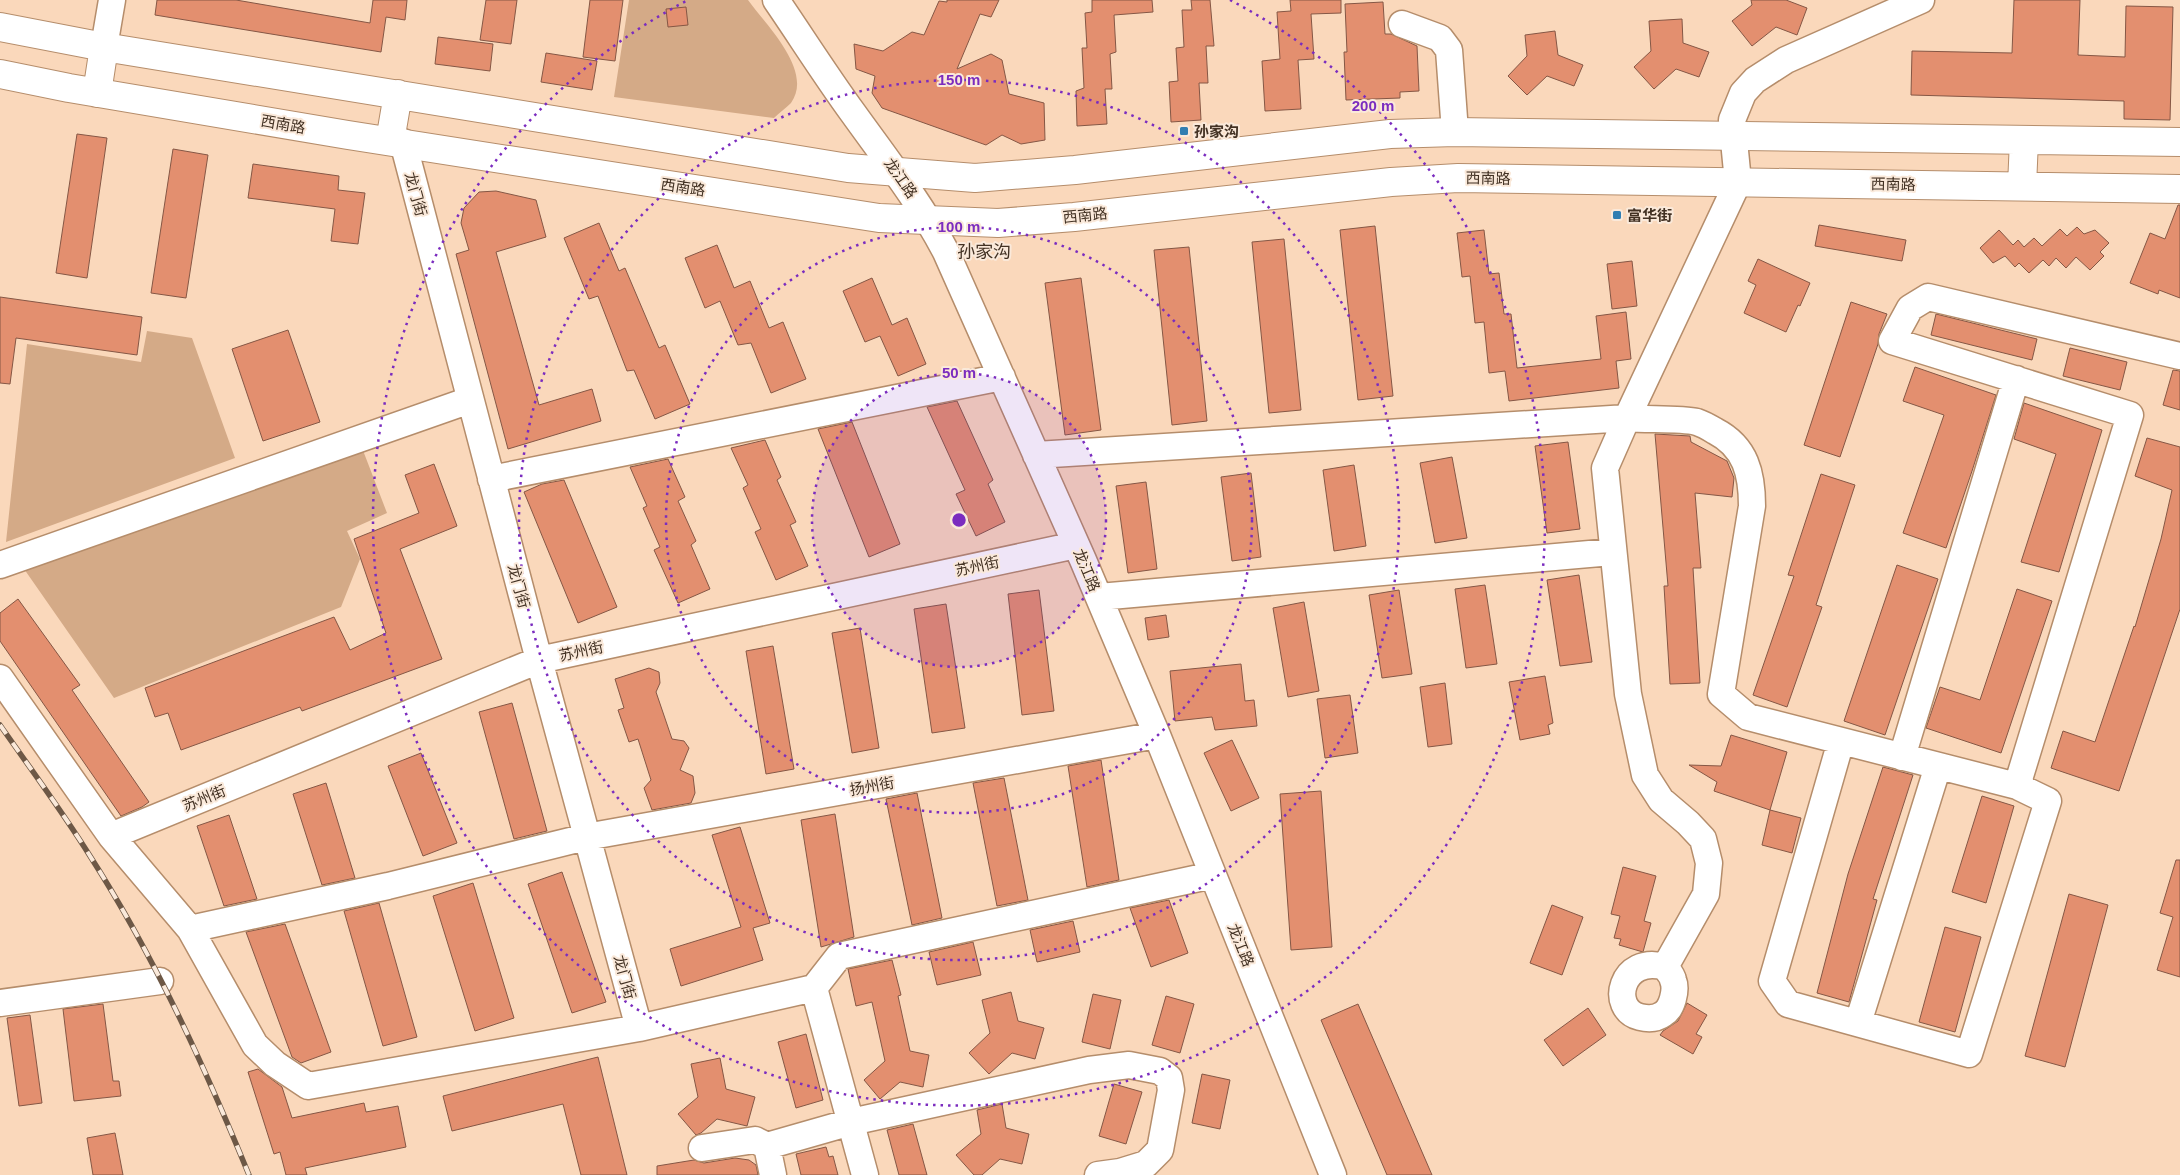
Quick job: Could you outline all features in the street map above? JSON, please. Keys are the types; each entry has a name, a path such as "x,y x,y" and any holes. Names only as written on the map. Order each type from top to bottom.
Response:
{"main road":[{"path":"0,28 104,47 848,168 975,178 1075,170 1390,134 1455,132 2180,142"},
{"path":"97,93 104,47"},
{"name":"西南路","path":"0,74 97,93 396,142 879,218 930,222 998,223 1065,218 1317,189 1458,178 2180,189"},
{"path":"396,142 398,94"},
{"path":"2022,186 2024,140"}],"street":[{"path":"104,47 112,0"},
{"name":"龙江路","path":"776,0 853,112 898,173 930,222 946,252 1099,597 1157,735 1333,1175"},
{"path":"1665,967 1706,894 1709,863 1703,839 1688,823 1661,800 1646,775 1628,694 1612,552 1605,468 1738,182 1732,120 1735,108 1743,93 1755,80 1786,60 1921,0"},
{"path":"1402,24 1440,38 1449,50 1455,132"},
{"name":"龙门街","path":"396,142 470,400 586,837 639,1028"},
{"path":"2017,786 2130,415 1892,341 1910,308 1928,297 2180,356"},
{"path":"491,479 1002,377"},
{"path":"1902,757 2016,380"},
{"path":"0,565 470,400"},
{"path":"1036,455 1627,418 1698,422 1720,434 1736,446 1747,462 1752,484 1752,506 1721,694 1748,717 2017,786 2048,801 1969,1054 1788,1004 1772,981 1841,741"},
{"name":"苏州街","path":"110,836 539,660 1076,545"},
{"path":"1099,597 1612,552"},
{"path":"0,678 110,836 190,929 255,1045 275,1064 308,1086 639,1028 814,988 839,956 1213,875"},
{"name":"扬州街","path":"190,929 388,886 586,837 1157,735"},
{"path":"1858,1023 1938,766"},
{"path":"0,1002 160,981"},
{"path":"814,988 865,1175"},
{"path":"702,1148 755,1140 767,1146 850,1122 1089,1070 1129,1065 1160,1071 1169,1078 1172,1090 1160,1150 1146,1164 1120,1172 1098,1175"},
{"path":"767,1146 773,1175"}],"shaded area":[{"path":"629,0 748,0 776,35 792,63 797,77 796,90 791,103 774,118 614,97"},
{"path":"147,331 192,338 235,458 6,542 27,344 141,362"},
{"path":"359,440 387,513 347,531 360,559 341,607 114,698 22,566"}],"building":[{"path":"157,0 236,0 370,23 373,0 407,0 405,20 386,17 381,52 155,15"},
{"path":"486,0 517,0 511,44 480,40"},
{"path":"590,0 623,0 615,61 583,57"},
{"path":"947,0 999,0 991,17 980,14 957,69 991,54 1002,60 1009,94 1044,103 1045,140 1021,144 1002,135 986,145 882,108 872,93 875,76 856,69 854,44 883,51 912,32 924,35 939,1 947,2"},
{"path":"1092,0 1152,0 1153,12 1114,15 1116,52 1110,54 1112,89 1105,89 1107,124 1077,126 1076,91 1084,88 1082,48 1087,48 1085,13 1092,12"},
{"path":"1191,0 1210,0 1214,46 1206,46 1208,83 1199,83 1201,120 1171,122 1169,82 1178,81 1176,48 1184,47 1182,10 1192,10"},
{"path":"1290,0 1341,0 1341,13 1311,14 1314,59 1298,60 1301,109 1265,111 1262,61 1280,59 1277,12 1291,11"},
{"path":"1751,0 1786,0 1807,8 1797,35 1776,27 1752,46 1732,21 1752,5"},
{"path":"2014,0 2080,0 2078,55 2125,57 2126,6 2173,7 2170,120 2124,119 2124,101 1911,95 1912,51 2012,53"},
{"path":"1383,2 1385,34 1391,34 1417,46 1419,91 1400,92 1400,98 1346,100 1345,4"},
{"path":"686,7 688,25 668,27 666,9"},
{"path":"1682,19 1683,43 1709,52 1699,77 1676,69 1654,89 1634,67 1651,51 1649,21"},
{"path":"1555,31 1558,55 1583,65 1574,86 1547,76 1527,95 1508,76 1527,56 1525,35"},
{"path":"438,37 493,44 490,71 435,64"},
{"path":"546,53 597,61 592,90 541,82"},
{"path":"77,134 107,138 87,278 56,273"},
{"path":"173,149 208,155 186,298 151,293"},
{"path":"253,164 339,176 338,190 365,193 358,244 331,241 335,209 248,198"},
{"path":"496,191 536,200 546,237 496,252 539,405 592,389 601,421 508,449 456,254 469,250 461,223 464,208 479,192"},
{"path":"2178,205 2180,205 2180,298 2159,290 2158,294 2130,283 2150,233 2165,239"},
{"path":"599,223 619,271 625,268 659,348 665,345 690,404 655,419 634,370 627,371 598,296 589,299 564,238"},
{"path":"1819,225 1906,240 1902,261 1815,246"},
{"path":"1375,226 1393,396 1358,400 1340,230"},
{"path":"2077,227 2084,234 2095,230 2109,243 2100,252 2104,256 2090,270 2076,257 2066,268 2056,258 2049,266 2043,260 2029,273 2019,263 2015,267 2005,256 1993,263 1980,248 1999,230 2013,245 2018,240 2024,247 2034,238 2042,246 2060,229 2067,236"},
{"path":"1484,230 1489,274 1499,273 1504,314 1511,314 1517,368 1601,359 1596,316 1626,312 1631,359 1616,361 1619,388 1509,401 1505,371 1489,373 1484,322 1475,323 1470,276 1462,277 1457,233"},
{"path":"1284,239 1301,410 1269,413 1252,242"},
{"path":"717,245 734,288 750,281 769,328 783,322 806,379 771,393 751,343 738,345 720,301 705,308 685,258"},
{"path":"1189,247 1207,421 1172,425 1154,250"},
{"path":"1758,259 1810,283 1786,332 1744,313 1756,285 1748,281"},
{"path":"1632,261 1637,306 1612,309 1607,264"},
{"path":"872,278 892,325 907,318 926,364 898,376 880,336 865,342 843,291"},
{"path":"1081,278 1101,430 1065,435 1045,283"},
{"path":"0,297 142,317 137,355 16,338 10,384 0,383"},
{"path":"1851,302 1887,314 1840,457 1804,445"},
{"path":"1936,314 2037,339 2032,360 1931,335"},
{"path":"288,330 320,422 263,441 232,349"},
{"path":"2070,348 2127,362 2120,390 2063,376"},
{"path":"1915,367 1996,395 1946,548 1903,533 1944,415 1903,401"},
{"path":"2173,370 2180,371 2180,410 2163,405"},
{"path":"957,401 993,480 988,484 1005,522 976,536 956,494 965,490 927,407"},
{"path":"2024,403 2102,430 2059,572 2021,562 2056,454 2014,439"},
{"path":"852,422 900,544 869,557 818,429"},
{"path":"1655,434 1690,436 1691,442 1727,461 1734,478 1732,497 1695,493 1701,568 1693,568 1700,683 1670,684 1664,586 1668,586"},
{"path":"2147,438 2180,447 2180,609 2119,791 2051,768 2063,731 2095,742 2135,627 2161,539 2172,490 2135,476"},
{"path":"765,440 781,477 777,480 796,522 790,525 808,566 776,580 755,532 761,529 743,488 748,485 731,448"},
{"path":"1568,442 1580,529 1547,533 1535,446"},
{"path":"1452,457 1467,538 1435,543 1420,463"},
{"path":"668,459 685,497 678,501 696,541 691,545 710,589 678,603 654,550 660,547 643,508 647,506 630,467"},
{"path":"434,464 457,526 400,549 442,659 302,711 300,707 181,750 168,713 155,717 145,688 334,617 350,650 386,633 354,539 419,513 405,475"},
{"path":"1354,465 1366,546 1334,551 1323,470"},
{"path":"1251,473 1261,557 1232,561 1221,477"},
{"path":"1821,474 1855,485 1816,605 1822,607 1787,707 1753,695 1794,576 1788,575"},
{"path":"564,480 617,607 578,623 524,492 542,484"},
{"path":"1146,482 1157,569 1128,573 1116,486"},
{"path":"1897,565 1938,579 1885,735 1844,721"},
{"path":"1579,575 1592,662 1560,666 1547,580"},
{"path":"1485,585 1497,664 1466,668 1455,589"},
{"path":"2017,589 2052,601 2001,753 1926,728 1940,687 1980,700"},
{"path":"1039,590 1054,711 1022,715 1008,594"},
{"path":"1399,590 1412,674 1382,678 1369,595"},
{"path":"18,599 80,685 72,690 149,802 142,807 121,816 0,641 0,613"},
{"path":"1304,602 1319,691 1288,697 1273,608"},
{"path":"946,604 965,728 932,733 914,609"},
{"path":"1166,615 1169,637 1148,640 1145,618"},
{"path":"860,628 879,748 852,753 832,633"},
{"path":"773,646 794,769 766,774 746,651"},
{"path":"1241,664 1245,701 1254,700 1257,726 1215,730 1212,717 1175,721 1170,671"},
{"path":"649,668 659,672 660,683 656,692 672,739 684,741 689,748 680,770 693,776 695,793 691,803 652,810 644,788 651,780 638,739 629,742 618,710 624,708 615,679"},
{"path":"1545,676 1553,723 1548,725 1550,734 1520,740 1509,682"},
{"path":"1445,683 1452,744 1428,747 1420,687"},
{"path":"1350,695 1358,753 1325,758 1317,699"},
{"path":"512,703 547,831 514,839 479,712"},
{"path":"1731,735 1787,752 1770,810 1714,791 1717,782 1689,765 1721,766"},
{"path":"1232,740 1259,798 1231,811 1204,753"},
{"path":"421,753 457,843 423,856 388,766"},
{"path":"1101,760 1119,880 1087,887 1068,766"},
{"path":"1883,767 1913,775 1873,899 1877,900 1849,1002 1817,993 1848,874"},
{"path":"1004,778 1028,900 997,906 973,783"},
{"path":"326,783 355,878 322,885 293,794"},
{"path":"1321,791 1332,947 1291,950 1280,794"},
{"path":"917,793 942,918 912,925 886,799"},
{"path":"1982,796 2014,806 1986,903 1952,892"},
{"path":"1770,810 1801,818 1792,853 1762,845"},
{"path":"835,814 854,937 821,947 801,820"},
{"path":"229,815 257,899 224,906 197,826"},
{"path":"740,827 770,923 753,928 763,960 681,986 670,949 741,927 712,835"},
{"path":"2176,860 2180,860 2180,977 2157,970 2173,917 2160,913"},
{"path":"1623,867 1656,876 1644,921 1651,923 1643,952 1619,945 1621,939 1614,938 1620,916 1611,914"},
{"path":"562,872 606,1002 572,1013 528,884"},
{"path":"473,883 514,1018 475,1031 433,896"},
{"path":"2069,894 2108,905 2065,1067 2025,1056"},
{"path":"1169,900 1188,953 1151,967 1130,908"},
{"path":"379,903 417,1037 383,1046 344,911"},
{"path":"1552,905 1583,917 1562,975 1530,963"},
{"path":"1073,921 1080,952 1037,962 1030,930"},
{"path":"285,924 331,1052 301,1063 292,1057 246,932"},
{"path":"1945,927 1981,937 1955,1032 1919,1022"},
{"path":"973,942 981,975 937,985 929,952"},
{"path":"892,960 901,995 898,996 910,1051 929,1055 923,1087 900,1082 880,1099 864,1080 885,1061 872,1002 856,1006 848,969"},
{"path":"1011,992 1018,1021 1044,1028 1035,1059 1012,1053 989,1074 969,1053 990,1033 982,1000"},
{"path":"1093,994 1121,1000 1110,1049 1082,1042"},
{"path":"1166,996 1194,1004 1180,1053 1152,1045"},
{"path":"1687,1003 1707,1015 1696,1034 1702,1037 1693,1054 1660,1035 1678,1021"},
{"path":"103,1004 113,1081 119,1081 121,1096 74,1101 63,1009"},
{"path":"1358,1004 1432,1175 1387,1175 1321,1020"},
{"path":"1588,1008 1606,1035 1563,1066 1544,1040"},
{"path":"30,1015 42,1103 19,1106 7,1018"},
{"path":"806,1034 823,1100 796,1108 778,1042"},
{"path":"598,1057 627,1175 581,1175 563,1104 452,1131 443,1096"},
{"path":"720,1058 726,1089 755,1097 747,1126 717,1119 696,1135 678,1114 698,1097 691,1064"},
{"path":"258,1069 282,1087 292,1118 364,1103 366,1112 398,1106 406,1147 305,1168 307,1175 286,1175 280,1152 274,1154 248,1072"},
{"path":"1202,1074 1230,1080 1220,1129 1192,1123"},
{"path":"1114,1084 1142,1092 1126,1144 1099,1136"},
{"path":"1002,1104 1006,1128 1029,1134 1022,1164 1000,1159 982,1175 974,1175 956,1155 981,1134 977,1110"},
{"path":"913,1124 927,1175 899,1175 887,1130"},
{"path":"115,1133 123,1175 93,1175 87,1138"},
{"path":"826,1147 829,1157 833,1156 838,1175 801,1175 796,1154"},
{"path":"735,1158 749,1160 756,1165 758,1175 657,1175 657,1166 694,1160 704,1163"}],"railway":[{"path":"0,725 79,839 136,933 196,1052 249,1175"}],"place":[{"name":"孙家沟","path":"1184,131"},
{"name":"富华街","path":"1617,215"}],"district":[{"name":"孙家沟","path":"984,252"}]}
